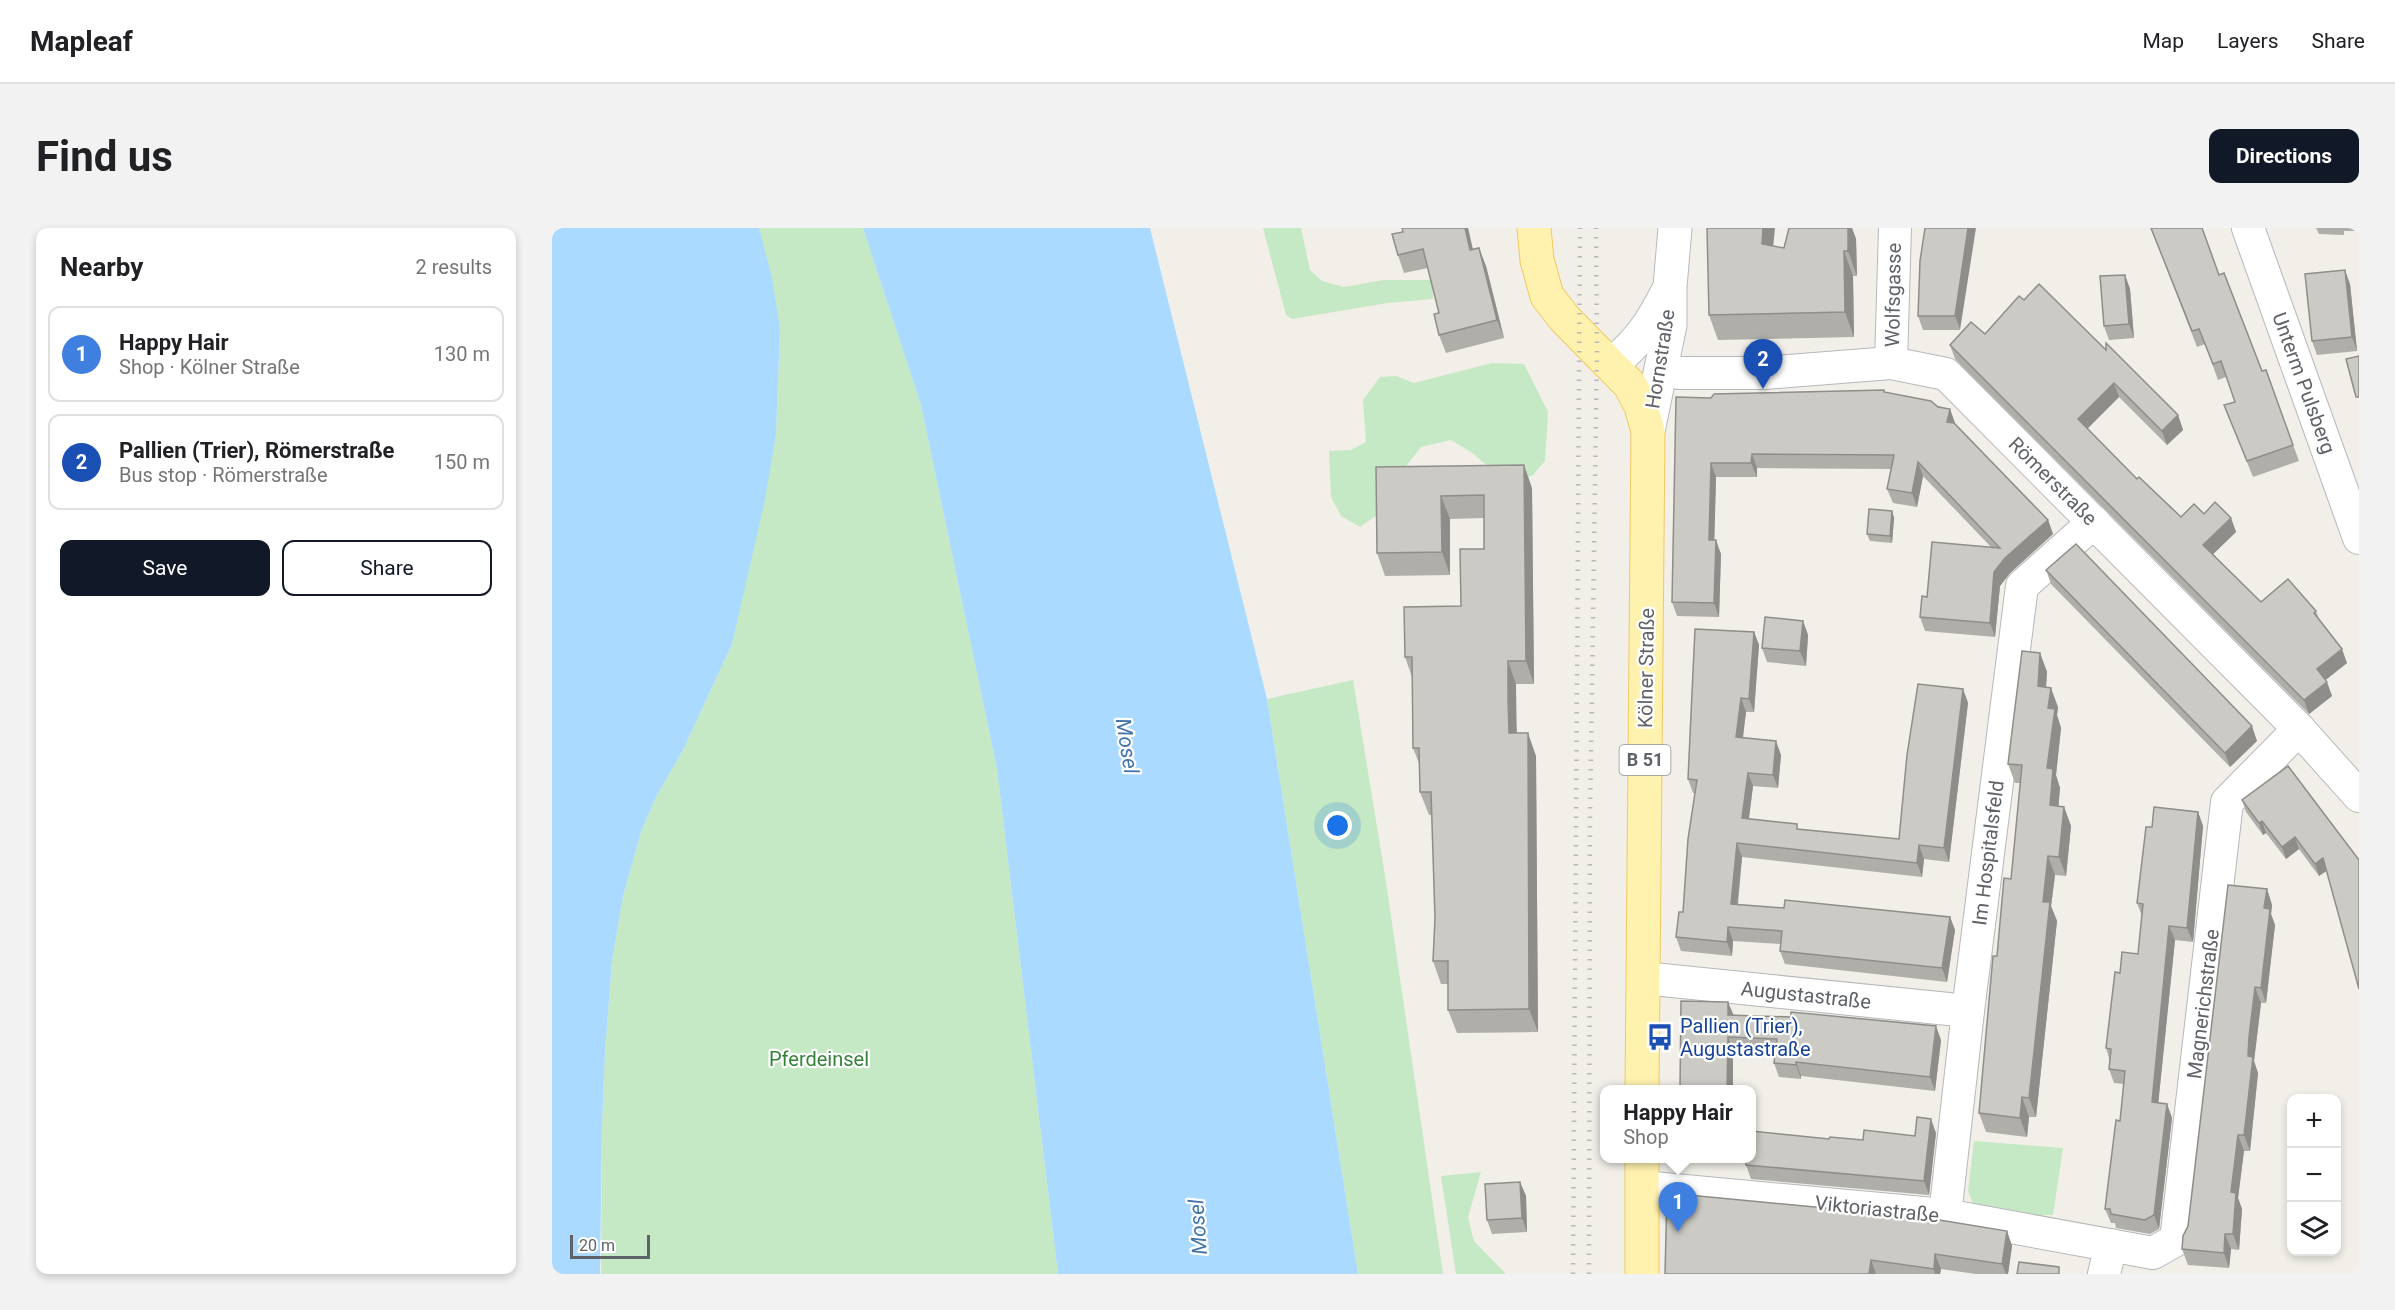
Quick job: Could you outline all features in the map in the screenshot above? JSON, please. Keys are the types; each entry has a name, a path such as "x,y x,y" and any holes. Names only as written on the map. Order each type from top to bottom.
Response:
{"main road":[{"name":"B 51","path":"1534,228 1538,260 1547,296 1564,319 1611,365"},
{"name":"Kölner Straße","path":"1611,365 1635,391 1648,431 1642,1085"},
{"path":"1642,1173 1642,1274"}],"street":[{"name":"Hornstraße","path":"1648,431 1670,325 1670,287 1675,228"},
{"name":"Wolfsgasse","path":"1892,363 1894,228"},
{"name":"Unterm Pulsberg","path":"2248,228 2359,538"},
{"name":"Hornstraße","path":"1611,365 1640,340 1670,287"},
{"path":"1640,340 1648,359 1661,367"},
{"name":"Römerstraße","path":"1661,367 1679,373 1764,373 1892,363 1946,374 2300,729 2355,779"},
{"name":"Im Hospitalsfeld","path":"1945,1215 1968,1011 2022,586 2094,522"},
{"name":"Magnerichstraße","path":"2108,1259 2153,1253 2176,1240 2227,802 2300,729"},
{"name":"Augustastraße","path":"1643,978 1968,1011"},
{"name":"Viktoriastraße","path":"1642,1173 1945,1215 2108,1259"}],"green space":[{"name":"Pferdeinsel","path":"759,228 863,228 921,405 997,769 1058,1274 601,1274 605,1052 612,961 623,896 641,832 655,799 684,748 732,644 776,435 780,329"},
{"path":"1263,228 1301,228 1310,270 1322,281 1344,287 1383,280 1432,280 1433,299 1388,303 1292,319 1286,315"},
{"path":"1492,363 1524,364 1548,412 1545,461 1533,475 1526,478 1502,478 1471,452 1451,440 1421,447 1400,474 1377,515 1360,527 1341,516 1331,497 1329,451 1351,450 1366,442 1363,400 1380,377 1396,376 1414,383"},
{"path":"1353,680 1386,882 1443,1274 1358,1274 1267,699"},
{"path":"1974,1141 2063,1148 2053,1215 2033,1215 1973,1203 1968,1191"},
{"path":"1481,1172 1468,1217 1474,1241 1506,1274 1456,1274 1441,1176"}],"water":[{"path":"552,228 759,228 772,278 780,329 776,435 764,504 732,644 684,748 655,799 641,832 623,896 612,961 605,1052 600,1274 552,1274"},
{"name":"Mosel","path":"863,228 1150,228 1267,699 1358,1274 1058,1274 997,769 921,405"}],"building":[{"path":"1402,228 1465,228 1470,250 1479,248 1497,320 1439,335 1434,314 1439,313 1423,249 1398,255 1392,234 1403,232"},
{"path":"1707,228 1763,228 1762,244 1784,248 1789,228 1848,228 1848,251 1844,251 1845,312 1709,315"},
{"path":"1925,228 1968,228 1955,316 1918,316 1920,261"},
{"path":"2151,228 2202,228 2219,275 2224,273 2262,371 2266,370 2293,445 2247,461 2224,405 2235,402 2221,361 2213,364 2199,329 2192,331"},
{"path":"2345,270 2352,337 2312,341 2305,274"},
{"path":"2125,275 2129,324 2104,326 2100,276"},
{"path":"2039,284 2106,350 2106,343 2178,415 2162,431 2114,383 2078,419 2137,479 2139,477 2181,517 2194,504 2204,514 2215,502 2231,518 2203,545 2261,602 2288,579 2316,611 2314,613 2342,649 2317,669 2327,682 2304,700 1950,345 1971,322 1985,334 2019,296 2024,300"},
{"path":"2359,356 2359,397 2356,397 2346,359"},
{"path":"1884,390 1884,392 1931,401 1938,407 1950,409 1947,422 1954,423 2048,520 2005,558 1994,572 1990,623 1920,617 1922,596 1927,597 1932,542 2000,548 1918,462 1912,493 1887,489 1894,455 1752,454 1751,463 1711,463 1709,540 1716,540 1714,603 1672,602 1676,397 1711,398 1714,394"},
{"path":"1524,465 1526,661 1508,661 1508,699 1509,733 1528,733 1529,1009 1448,1010 1448,961 1433,961 1435,918 1431,792 1420,792 1419,748 1413,748 1412,657 1405,657 1404,607 1461,606 1460,549 1484,549 1484,495 1441,496 1442,552 1377,553 1376,467"},
{"path":"1869,509 1892,511 1890,536 1867,534"},
{"path":"2076,544 2252,726 2225,753 2046,570"},
{"path":"1765,617 1803,621 1800,651 1762,648"},
{"path":"1695,629 1754,632 1749,699 1741,698 1736,737 1776,741 1773,775 1748,773 1742,818 1797,824 1797,829 1899,839 1907,755 1918,684 1963,689 1944,848 1919,845 1917,863 1737,843 1731,904 1784,908 1785,900 1950,917 1942,968 1780,951 1782,931 1728,927 1727,942 1676,937 1679,912 1683,912 1688,839 1697,780 1688,779"},
{"path":"2022,651 2040,653 2038,686 2051,688 2048,708 2055,709 2047,768 2053,769 2050,805 2064,807 2059,857 2048,856 2043,902 2050,902 2029,1098 2022,1097 2020,1118 1979,1113 1993,956 1997,956 2004,878 2011,879 2022,765 2008,764"},
{"path":"2288,766 2359,860 2359,989 2323,858 2315,864 2295,837 2282,847 2262,821 2259,823 2242,800"},
{"path":"2154,807 2198,812 2187,928 2169,926 2152,1102 2167,1104 2154,1215 2145,1220 2111,1214 2110,1209 2105,1209 2116,1120 2120,1121 2125,1071 2109,1069 2111,1049 2106,1048 2115,972 2120,973 2122,952 2138,954 2143,904 2137,903 2146,827 2152,827"},
{"path":"2228,885 2267,889 2264,908 2270,909 2261,988 2255,987 2249,1037 2248,1056 2253,1057 2244,1135 2238,1135 2231,1192 2236,1193 2233,1234 2225,1234 2224,1253 2182,1249 2183,1236 2188,1226"},
{"path":"1681,1001 1728,1002 1728,1015 1791,1017 1791,1012 1936,1026 1930,1077 1796,1062 1796,1065 1774,1063 1777,1039 1728,1037 1727,1085 1680,1085"},
{"path":"1917,1117 1931,1119 1924,1181 1746,1165 1746,1163 1756,1163 1756,1131 1863,1140 1864,1130 1915,1136"},
{"path":"1520,1182 1522,1218 1487,1220 1485,1184"},
{"path":"1667,1193 1921,1217 2007,1231 2002,1264 1935,1254 1934,1269 1871,1260 1869,1274 1665,1274"},
{"path":"2019,1262 2059,1267 2059,1274 2017,1274"}],"railway":[{"path":"1573,1274 1580,228"},
{"path":"1589,1274 1590,818 1597,350 1596,228"}],"place":[{"name":"Pallien (Trier), Römerstraße","path":"1763,389"},
{"name":"Pallien (Trier), Augustastraße","path":"1660,1037"},
{"name":"Happy Hair","path":"1678,1232"}]}
